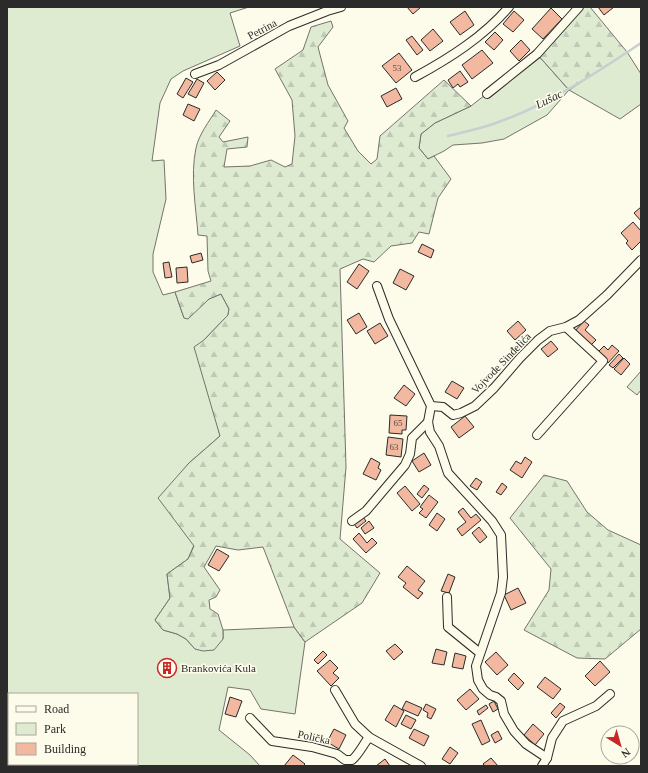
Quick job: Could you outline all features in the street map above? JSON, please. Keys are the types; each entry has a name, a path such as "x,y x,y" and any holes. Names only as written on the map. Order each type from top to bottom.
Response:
{"street":[{"name":"Petrina","path":"194,74 219,65 296,23 341,7"},
{"path":"415,77 446,60 475,40 509,7"},
{"path":"487,94 537,54 579,7"},
{"name":"Vojvode Sinđelića","path":"431,406 443,407 452,415 461,413 475,406 494,388 538,340 550,332 566,327 579,320 607,295 641,260"},
{"path":"377,286 389,319 431,406 428,422 430,432 441,452 448,473 492,521 501,535 503,577 501,593 476,666 478,680 483,689 500,701 504,714 514,731 526,744 547,758"},
{"path":"537,435 603,361 566,327"},
{"path":"352,521 366,511 405,465 410,454 412,438 428,422"},
{"path":"447,597 448,627 480,653"},
{"path":"335,690 355,724 369,737 421,766"},
{"path":"542,766 547,758 552,738 563,721 596,706 610,694"},
{"name":"Polička","path":"250,718 272,741 312,747 337,754 345,760 352,760 357,756 369,737"}],"green space":[{"path":"7,7 249,7 230,13 240,46 183,71 171,79 160,103 152,161 164,160 166,199 153,254 153,272 163,295 175,292 184,318 209,299 221,294 229,309 228,315 204,340 220,436 189,463 179,476 194,545 188,559 167,574 170,598 155,620 163,630 177,634 186,639 195,649 223,639 223,630 294,627 305,642 295,714 261,709 250,690 228,687 219,730 250,755 260,766 7,766"},
{"path":"579,7 590,7 627,52 569,90 537,54"},
{"path":"331,21 333,27 318,47 328,85 348,121 344,128 358,151 371,164 377,159 380,136 444,80 471,106 435,123 421,134 419,148 428,159 434,156 451,179 438,198 429,234 419,232 412,243 391,246 374,262 363,259 340,269 346,467 340,539 380,573 362,603 305,642 294,627 263,547 238,550 216,546 204,567 220,590 216,597 209,600 210,609 218,614 223,630 223,639 214,650 203,651 195,649 186,639 177,634 163,630 155,620 170,598 167,574 188,559 194,546 158,498 189,463 220,436 194,347 204,340 228,315 229,309 221,294 209,299 188,319 184,318 175,292 211,281 208,271 207,236 198,235 193,180 194,159 197,143 216,110 230,121 219,137 223,142 248,137 247,147 227,149 224,167 250,166 271,160 285,167 292,164 295,136 292,100 275,69 303,50 311,27"},
{"path":"627,52 641,74 641,104 620,119 569,90"},
{"path":"537,54 569,90 547,115 504,139 482,143 453,145 428,159 419,148 421,134 435,123 471,106"},
{"path":"641,371 641,390 637,395 627,387"},
{"path":"544,475 567,481 587,512 608,530 641,545 641,629 605,659 577,658 524,630 549,590 551,569 510,518"}],"building":[{"path":"407,7 421,7 413,14"},
{"path":"598,7 614,7 604,15"},
{"path":"551,8 562,19 543,39 532,29"},
{"path":"465,11 474,25 460,35 450,22"},
{"path":"514,11 524,20 513,32 503,24"},
{"path":"433,29 443,41 430,51 421,40"},
{"path":"495,32 503,40 494,50 485,42"},
{"path":"412,36 423,50 417,55 406,40"},
{"path":"521,40 530,50 519,61 510,51"},
{"path":"482,50 493,63 472,79 462,65"},
{"path":"399,53 412,70 396,83 382,66"},
{"path":"460,71 468,82 460,87 458,84 453,88 448,80"},
{"path":"217,72 225,80 215,90 207,81"},
{"path":"186,78 193,82 183,98 177,94"},
{"path":"197,79 204,83 196,98 188,94"},
{"path":"396,88 402,99 387,107 381,96"},
{"path":"188,104 200,109 194,121 183,115"},
{"path":"641,207 641,221 634,213"},
{"path":"633,222 641,231 641,241 632,250 626,243 628,241 621,233"},
{"path":"422,244 434,250 431,258 418,252"},
{"path":"201,253 203,260 192,263 190,256"},
{"path":"169,262 172,277 165,278 163,263"},
{"path":"359,264 369,271 357,289 347,282"},
{"path":"187,267 188,282 177,283 176,268"},
{"path":"400,269 414,276 406,290 393,283"},
{"path":"359,313 367,327 356,334 347,320"},
{"path":"518,321 526,330 515,340 507,331"},
{"path":"584,321 589,325 585,330 596,340 590,346 574,332"},
{"path":"380,323 388,336 375,344 367,331"},
{"path":"551,341 558,349 548,357 541,349"},
{"path":"612,345 619,351 608,363 597,353 604,346 608,350"},
{"path":"619,354 623,358 613,368 609,365"},
{"path":"624,358 630,364 621,375 614,369"},
{"path":"452,381 464,388 457,399 445,392"},
{"path":"404,385 415,394 406,406 394,398"},
{"path":"390,415 407,416 406,430 402,430 402,434 389,433"},
{"path":"465,416 474,427 459,438 451,427"},
{"path":"388,437 403,439 401,457 386,455"},
{"path":"424,453 431,465 419,472 412,461"},
{"path":"525,457 532,462 522,478 510,470 516,461 521,464"},
{"path":"371,458 380,463 378,468 381,470 376,480 363,474"},
{"path":"476,478 482,482 477,490 470,486"},
{"path":"502,483 507,487 501,495 496,492"},
{"path":"424,485 429,489 422,498 417,494"},
{"path":"405,486 420,504 412,511 397,493"},
{"path":"429,495 438,502 426,518 419,513 423,509 420,507"},
{"path":"463,508 471,518 476,514 481,520 462,536 457,529 466,522 458,512"},
{"path":"437,513 445,519 437,531 429,525"},
{"path":"363,517 366,521 357,528 354,524"},
{"path":"369,521 374,528 365,534 361,528"},
{"path":"479,527 487,537 480,543 472,533"},
{"path":"359,533 367,543 372,538 377,543 366,553 353,539"},
{"path":"217,549 229,556 219,571 208,565"},
{"path":"407,566 425,581 418,590 423,593 418,599 403,587 406,583 398,577"},
{"path":"448,574 455,577 449,593 441,591"},
{"path":"518,588 526,603 511,610 504,595"},
{"path":"395,644 403,652 394,660 386,651"},
{"path":"436,649 447,652 444,665 432,663"},
{"path":"323,651 327,655 318,664 314,660"},
{"path":"496,652 508,665 497,675 485,662"},
{"path":"455,653 466,656 463,669 452,667"},
{"path":"330,660 338,668 333,673 339,678 331,686 317,671"},
{"path":"600,661 610,672 595,686 585,676"},
{"name":"Brankovića Kula","path":"165,663 169,663 173,669 169,675 165,675 161,671 161,667"},
{"path":"514,673 524,683 518,690 508,680"},
{"path":"545,677 561,689 553,699 537,687"},
{"path":"470,689 479,699 466,710 457,700"},
{"path":"230,697 242,701 236,717 225,714"},
{"path":"406,701 422,708 418,716 402,709"},
{"path":"494,701 498,709 493,712 489,704"},
{"path":"560,703 565,707 556,718 551,713"},
{"path":"426,704 436,709 431,719 427,717 428,713 423,710"},
{"path":"394,705 404,711 396,727 385,720"},
{"path":"486,705 488,708 479,715 477,711"},
{"path":"406,715 416,720 411,729 401,724"},
{"path":"481,720 490,741 482,745 472,724"},
{"path":"533,724 544,734 535,745 524,735"},
{"path":"334,729 346,735 339,749 327,742"},
{"path":"414,729 429,736 424,746 409,738"},
{"path":"498,731 502,739 495,743 491,735"},
{"path":"450,747 458,753 450,764 442,759"},
{"path":"293,755 305,764 303,766 284,766"},
{"path":"491,758 498,766 485,766 483,764"},
{"path":"385,759 390,766 376,766"}],"waterway":[{"name":"Lušac","path":"448,136 488,126 513,117 551,99 588,78 641,43"}],"wall":[{"path":"165,663 169,663 173,669 169,675 165,675 161,671 161,667 165,663"}],"place":[{"name":"Brankovića Kula","path":"167,668"}]}
